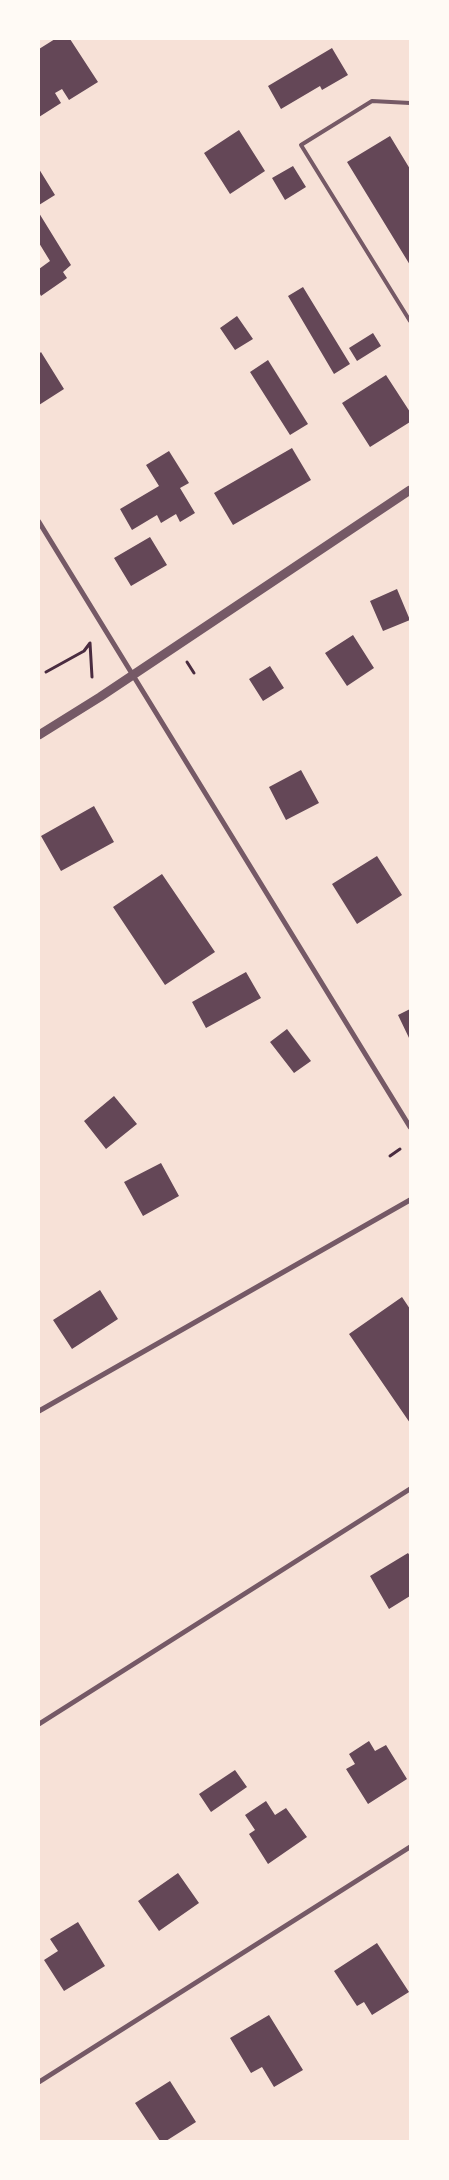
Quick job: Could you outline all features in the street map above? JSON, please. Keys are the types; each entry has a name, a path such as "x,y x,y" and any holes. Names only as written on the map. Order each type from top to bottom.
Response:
{"street":[{"path":"39,735 132,676 410,490"},
{"path":"39,522 410,1127"},
{"path":"39,1411 410,1200"},
{"path":"39,1724 410,1489"},
{"path":"39,2082 410,1847"}],"lane":[{"path":"410,103 372,101 301,145 410,321"}],"path":[{"path":"46,672 84,650 90,643 92,680"},
{"path":"185,660 194,673"},
{"path":"390,1156 400,1149"}],"building":[{"path":"55,39 70,39 98,82 69,100 62,89 55,93 61,103 39,117 39,49"},
{"path":"332,48 348,75 322,90 320,86 281,109 268,86"},
{"path":"239,130 265,171 230,194 204,153"},
{"path":"390,136 410,169 410,265 347,162"},
{"path":"293,166 306,187 285,200 272,178"},
{"path":"39,169 55,195 39,205"},
{"path":"39,213 71,265 63,272 67,278 41,296 39,292 39,269 50,261 39,243"},
{"path":"303,287 350,364 334,374 288,296"},
{"path":"237,316 253,339 235,350 220,328"},
{"path":"373,333 381,346 357,361 349,348"},
{"path":"41,352 64,389 39,405 39,354"},
{"path":"268,360 308,424 290,435 250,372"},
{"path":"386,375 410,412 410,422 370,447 342,403"},
{"path":"292,448 311,480 233,525 214,493"},
{"path":"169,451 189,483 180,488 195,513 180,522 176,514 161,523 157,515 132,530 120,509 159,486 146,465"},
{"path":"150,537 167,565 131,586 114,558"},
{"path":"397,589 410,620 383,631 370,601"},
{"path":"353,635 374,668 347,686 325,653"},
{"path":"270,666 284,688 263,701 249,679"},
{"path":"301,770 319,803 286,820 269,787"},
{"path":"94,806 114,842 61,871 41,836"},
{"path":"377,856 402,895 357,924 332,884"},
{"path":"162,874 215,952 165,985 113,907"},
{"path":"246,972 261,998 206,1028 192,1002"},
{"path":"410,1009 410,1040 398,1015"},
{"path":"287,1029 311,1061 294,1073 270,1042"},
{"path":"114,1096 137,1124 106,1149 84,1121"},
{"path":"161,1163 179,1196 143,1216 124,1182"},
{"path":"100,1290 118,1319 72,1349 53,1320"},
{"path":"402,1297 410,1309 410,1423 349,1334"},
{"path":"408,1553 410,1556 410,1596 389,1609 370,1576"},
{"path":"369,1741 375,1751 386,1745 407,1779 368,1804 346,1769 355,1764 349,1754"},
{"path":"235,1770 247,1787 211,1812 199,1794"},
{"path":"266,1801 275,1815 286,1808 307,1837 268,1864 249,1834 255,1830 245,1815"},
{"path":"178,1873 199,1903 159,1931 138,1901"},
{"path":"78,1922 105,1966 64,1991 44,1960 58,1951 50,1939"},
{"path":"377,1943 409,1992 372,2015 364,2002 357,2006 334,1971"},
{"path":"269,2015 303,2070 274,2087 262,2067 251,2073 230,2038"},
{"path":"170,2081 196,2122 166,2141 160,2141 135,2103"}]}
